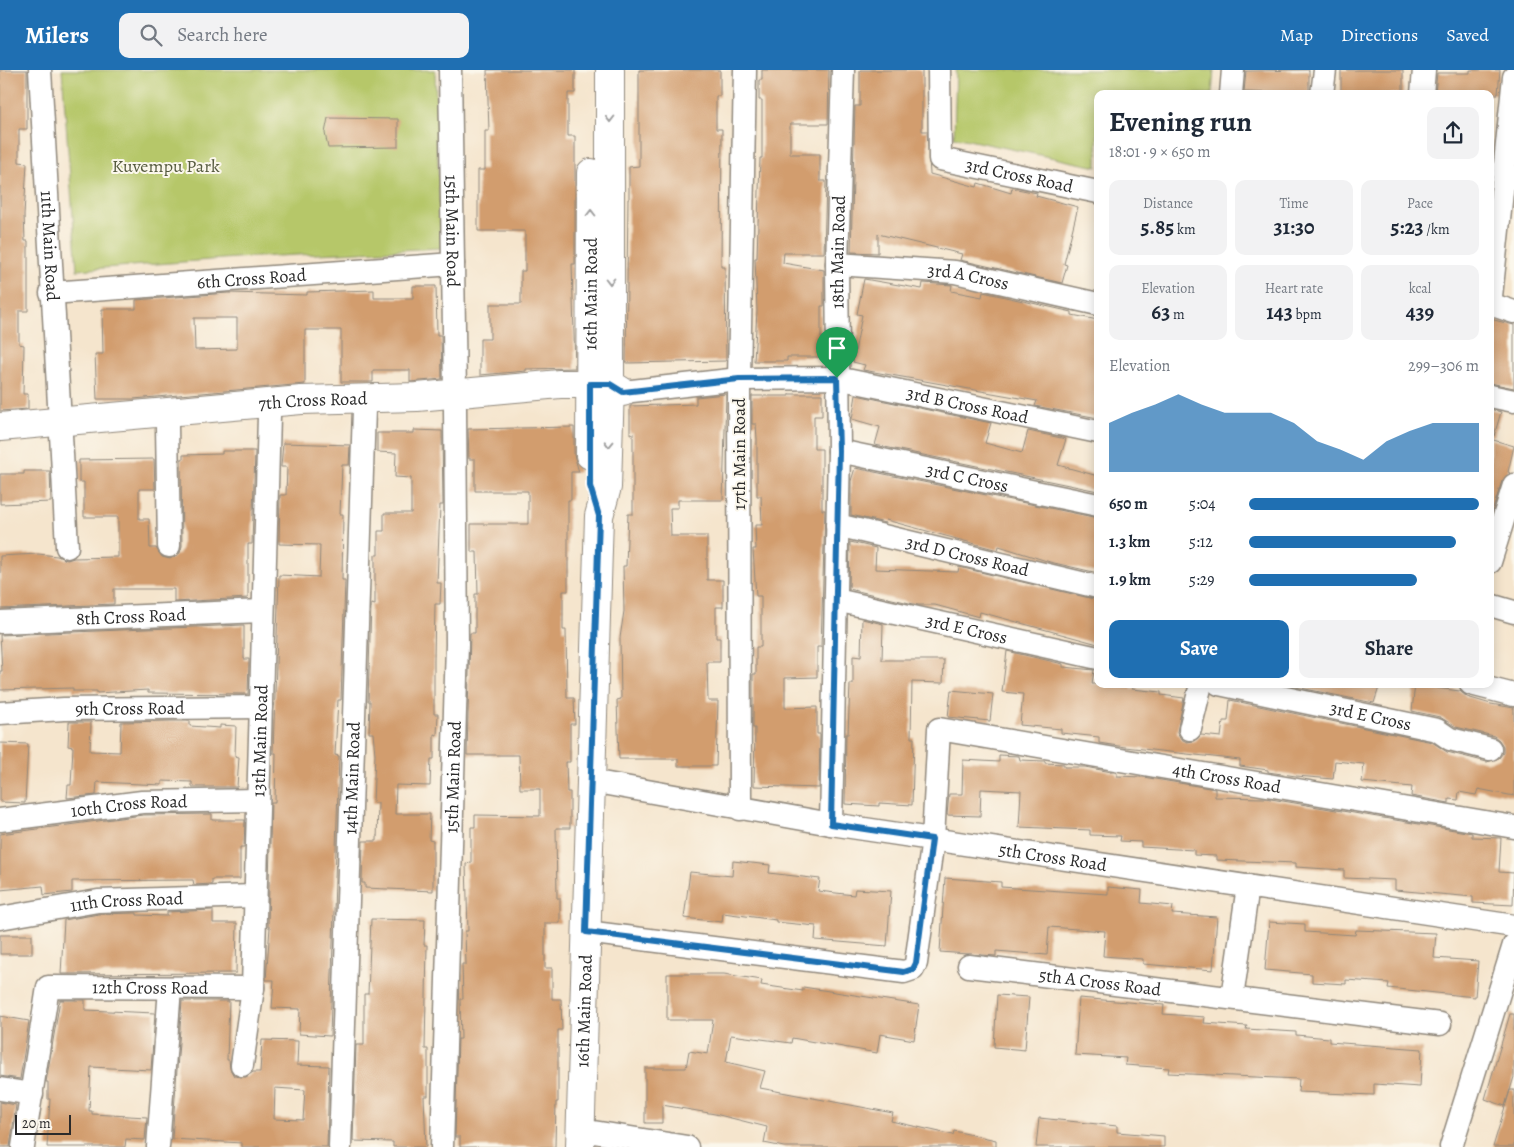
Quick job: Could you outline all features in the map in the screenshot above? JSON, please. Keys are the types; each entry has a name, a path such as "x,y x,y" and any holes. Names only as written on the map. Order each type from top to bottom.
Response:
{"street":[{"name":"11th Main Road","path":"40,70 67,547"},
{"name":"15th Main Road","path":"442,1147 457,644 450,70"},
{"name":"16th Main Road","path":"580,1138 599,516 607,486 592,70"},
{"name":"16th Main Road","path":"605,390 610,70"},
{"name":"17th Main Road","path":"740,809 739,379 745,70"},
{"name":"18th Main Road","path":"831,824 839,451 837,264 843,70"},
{"name":"3rd Cross Road","path":"939,70 940,159 1094,191"},
{"path":"1231,90 1233,70"},
{"path":"1322,90 1325,70"},
{"path":"1422,90 1424,70"},
{"path":"1494,267 1514,77"},
{"name":"6th Cross Road","path":"52,293 453,264"},
{"name":"3rd A Cross","path":"837,264 955,272 1094,303"},
{"path":"1494,306 1514,312"},
{"name":"7th Cross Road","path":"0,428 60,429 167,426 364,409 418,411 455,400 560,384 605,390 739,379 837,378"},
{"name":"3rd B Cross Road","path":"837,378 1094,431"},
{"name":"7th Cross Road","path":"0,440 60,429 301,400 417,397 455,400"},
{"path":"1494,397 1514,401"},
{"name":"14th Main Road","path":"340,1147 364,409"},
{"name":"13th Main Road","path":"242,1065 253,988 254,896 269,416"},
{"path":"167,426 170,546"},
{"name":"3rd C Cross","path":"839,451 1094,504"},
{"path":"1494,549 1514,485"},
{"name":"3rd D Cross Road","path":"837,525 1094,586"},
{"name":"3rd E Cross","path":"836,600 1094,657"},
{"path":"1494,606 1514,612"},
{"name":"8th Cross Road","path":"0,622 263,612"},
{"path":"1190,729 1199,688"},
{"name":"3rd E Cross","path":"1238,688 1437,730 1450,739 1490,749"},
{"path":"1487,688 1514,695"},
{"name":"9th Cross Road","path":"0,713 64,709 261,707"},
{"name":"4th Cross Road","path":"932,839 939,729 1514,828"},
{"name":"5th Cross Road","path":"591,781 831,824 1514,926"},
{"name":"10th Cross Road","path":"0,820 142,802 258,800"},
{"path":"586,932 904,972 909,971 913,969 916,963 932,839"},
{"path":"1232,998 1248,886"},
{"name":"11th Cross Road","path":"0,918 98,901 254,896"},
{"path":"1451,1147 1514,945"},
{"name":"5th A Cross Road","path":"969,966 1440,1024"},
{"name":"12th Cross Road","path":"32,1094 48,987 253,988"},
{"path":"158,1147 170,988"},
{"path":"0,1089 32,1094 23,1147"},
{"path":"580,1138 687,1147"}],"green space":[{"name":"Kuvempu Park","path":"62,70 435,70 441,248 236,258 77,270"},
{"path":"956,70 1214,70 1212,90 1094,90 1094,166 954,137"}],"building":[{"path":"0,70 27,70 27,129 19,129 19,162 27,163 24,215 25,241 28,241 28,311 19,311 19,344 24,345 23,394 28,394 28,409 0,411"},
{"path":"487,70 575,70 575,93 568,93 568,136 575,136 575,264 572,264 575,368 526,369 526,371 480,375 480,339 490,339 490,304 521,304 521,271 525,271 525,231 478,231 478,170 485,170 485,131 489,131"},
{"path":"639,70 720,70 720,96 716,96 716,129 722,129 721,267 725,267 726,361 626,363 629,167 639,166"},
{"path":"762,70 829,70 828,124 790,124 790,154 820,154 820,181 826,181 824,253 784,253 783,263 824,270 824,306 821,306 821,338 825,338 825,357 787,357 787,361 754,361 757,311 755,258 757,258 760,158 762,158 762,100 759,100 759,80 762,80"},
{"path":"860,70 922,70 922,131 927,131 930,174 977,187 978,183 1011,193 1012,188 1037,193 1036,196 1078,207 1064,264 1067,265 1062,283 960,260 962,254 878,234 878,253 851,252 855,106 860,106"},
{"path":"1309,70 1309,90 1244,90 1246,71"},
{"path":"1341,70 1403,70 1403,90 1341,90"},
{"path":"1470,70 1500,70 1498,94 1494,94 1494,90 1435,90 1437,73 1470,73"},
{"path":"328,118 398,119 398,147 328,148 325,133"},
{"path":"864,279 922,289 923,283 952,285 951,291 982,297 983,292 1072,312 1072,315 1094,319 1094,417 1035,406 1037,401 863,370 865,365 853,362 862,315 857,314"},
{"path":"413,286 436,286 437,335 441,335 442,379 410,382 410,370 373,370 373,382 341,382 341,330 305,330 305,384 133,399 97,399 95,354 103,354 102,309 136,309 136,300 228,293 307,295 307,292 374,290 374,298 413,298","holes":["194,318 237,318 237,349 195,350"]},
{"path":"1494,320 1514,325 1514,388 1494,384"},
{"path":"726,394 723,500 678,500 678,508 670,508 671,536 707,536 707,580 723,580 723,607 716,607 716,638 720,638 720,662 707,662 708,701 718,701 716,766 678,766 678,759 619,759 617,700 621,699 620,638 624,611 623,566 626,566 628,514 633,514 633,433 630,434 630,406 696,404 696,397"},
{"path":"789,394 822,394 822,416 814,416 814,449 822,449 822,510 825,510 821,647 817,647 817,677 785,678 785,708 817,707 817,734 820,734 819,788 754,786 755,728 753,728 753,674 756,674 756,647 761,647 761,596 756,596 753,549 756,549 755,525 762,525 761,496 757,496 757,439 756,424 752,424 752,396 789,396"},
{"path":"856,395 991,423 985,443 1022,453 1028,431 1066,439 1058,465 1094,475 1094,490 875,445 880,427 852,419"},
{"path":"1494,410 1501,412 1494,436"},
{"path":"574,427 574,455 579,472 571,472 571,500 568,500 568,591 563,591 563,630 566,630 567,698 574,698 575,724 570,724 570,762 566,762 567,792 570,792 570,828 556,828 557,898 560,898 560,923 545,923 545,968 552,968 552,999 561,999 562,1030 558,1030 558,1102 556,1102 555,1147 460,1147 460,1137 455,1137 458,1039 461,1039 460,999 463,999 462,964 466,964 465,931 468,931 466,864 471,863 471,827 475,827 475,815 540,816 540,789 520,789 519,755 467,755 470,633 475,633 475,594 478,594 477,552 471,552 471,524 528,524 528,491 475,491 475,459 469,459 468,429"},
{"path":"414,430 442,431 443,505 440,505 437,583 441,583 440,604 435,604 434,660 434,714 438,714 437,735 434,734 434,759 431,759 430,786 396,785 395,814 430,814 429,840 433,841 433,891 365,888 365,883 362,883 363,841 377,841 378,803 373,803 375,754 373,733 369,733 370,701 368,701 371,604 375,605 375,555 378,555 378,531 384,531 384,513 411,513 411,478 395,477 396,453 377,452 377,433 414,433"},
{"path":"1494,440 1514,446 1508,472 1510,473 1502,481 1494,506"},
{"path":"283,443 350,445 349,465 342,465 340,514 343,514 342,580 345,580 341,700 338,700 335,755 339,756 330,1036 299,1034 300,1009 272,1008 274,980 266,980 270,927 268,927 271,803 275,803 276,753 273,753 279,575 319,577 320,545 279,544 280,495 286,495 287,467 281,467"},
{"path":"222,451 255,451 252,544 248,544 248,598 174,602 174,589 114,589 114,604 0,609 0,556 38,554 57,556 67,560 74,558 118,557 118,517 84,517 84,482 79,482 79,460 154,459 155,489 139,489 139,519 149,519 150,548 156,548 162,557 170,559 180,553 182,546 181,459 183,459 183,455 222,454"},
{"path":"855,468 1094,517 1094,572 1050,562 999,546 998,550 886,520 885,523 851,515 851,481"},
{"path":"24,471 50,471 51,502 0,504 0,474 24,474"},
{"path":"850,542 876,548 875,569 958,572 959,567 1094,599 1094,643 980,612 979,617 935,605 918,605 849,589"},
{"path":"862,619 883,624 882,660 944,660 943,683 912,682 911,738 914,738 912,805 879,803 879,806 845,804 846,734 848,734 850,684 853,684 853,656 861,657"},
{"path":"244,625 244,659 249,659 248,694 148,693 148,690 97,693 97,691 73,691 73,688 0,690 0,671 2,671 0,635"},
{"path":"1007,651 1063,664 1063,667 1094,670 1092,684 1094,684 1094,688 1132,688 1161,692 1161,695 1184,698 1177,732 1181,739 1187,742 1194,741 1201,735 1221,737 1223,721 1228,721 1230,700 1432,742 1447,752 1487,762 1499,758 1503,753 1503,746 1494,736 1456,727 1440,717 1412,711 1415,688 1460,691 1467,697 1514,708 1514,796 1478,789 1476,795 1459,792 1458,800 1449,799 1449,803 1411,796 1412,787 1362,782 1364,764 1335,761 1333,779 1268,772 1268,770 1240,766 1240,760 1099,743 1099,737 1061,733 1061,729 1020,725 1023,694 1002,692"},
{"path":"1301,688 1379,688 1374,703"},
{"path":"951,690 993,694 990,721 948,717"},
{"path":"190,721 190,726 220,728 220,725 236,726 235,756 239,757 237,787 192,787 192,782 162,781 162,785 97,782 96,795 67,798 68,785 71,785 73,747 68,746 69,722 91,722 90,751 120,752 121,722"},
{"path":"0,743 28,744 25,803 0,802"},
{"path":"999,755 1019,756 1020,760 1064,764 1064,767 1085,767 1117,773 1117,776 1143,777 1215,789 1215,797 1265,798 1472,833 1472,837 1501,838 1499,872 1514,873 1513,905 1473,903 1473,897 1395,890 1395,880 1344,878 1344,870 1296,867 1296,863 1216,860 1216,856 1194,855 1194,850 1141,847 1141,842 1120,841 1121,836 1090,835 1090,830 1019,827 1021,791 981,789 980,816 947,815 949,794 962,794 963,760 999,762"},
{"path":"212,814 212,820 245,820 244,847 240,847 240,879 212,879 212,884 194,885 193,880 72,881 72,892 44,895 43,886 0,890 0,834 143,815"},
{"path":"733,861 770,865 769,873 820,879 818,891 854,895 855,889 891,891 887,946 815,940 816,926 776,922 776,920 723,913 722,922 684,918 690,872 732,876"},
{"path":"945,878 1001,882 1001,887 1108,894 1108,887 1142,890 1141,903 1173,906 1172,914 1217,917 1213,970 1143,964 1143,959 1103,956 1105,931 1049,927 1047,955 996,951 996,956 940,952"},
{"path":"213,910 213,923 237,923 236,973 61,974 64,920 99,914 137,913 137,915 167,916 167,912"},
{"path":"371,919 425,920 424,945 427,945 425,1049 428,1049 428,1096 424,1096 426,1147 393,1147 393,1142 353,1141 356,1045 364,1045 364,994 368,994"},
{"path":"1269,922 1305,924 1305,932 1355,935 1356,930 1436,933 1434,958 1478,961 1475,997 1388,988 1389,983 1346,980 1346,984 1312,982 1312,974 1265,970"},
{"path":"0,935 32,935 32,954 0,954"},
{"path":"667,974 724,974 762,980 761,985 803,991 803,987 919,1005 914,1040 880,1034 877,1053 792,1038 791,1043 731,1035 726,1062 765,1071 760,1088 893,1113 891,1121 953,1135 954,1131 996,1140 996,1147 784,1147 764,1143 767,1127 715,1114 662,1105 662,1123 645,1123 645,1068 686,1068 689,1051 708,1054 713,1020 667,1020"},
{"path":"997,995 1029,997 1025,1050 994,1047"},
{"path":"1079,998 1164,1005 1163,1014 1205,1017 1204,1023 1247,1026 1246,1029 1296,1032 1296,1035 1329,1038 1329,1042 1422,1049 1420,1087 1374,1084 1374,1095 1298,1092 1299,1079 1168,1073 1169,1068 1125,1065 1126,1058 1075,1055"},
{"path":"60,1000 85,1000 85,1010 155,1013 151,1070 91,1067 89,1111 92,1111 92,1114 147,1117 145,1140 126,1139 125,1147 47,1147 50,1099 48,1099 48,1082 46,1082"},
{"path":"182,1001 229,1001 227,1060 229,1060 230,1069 234,1076 246,1077 253,1072 260,1072 262,1040 298,1041 297,1065 329,1066 327,1147 242,1147 242,1143 172,1139","holes":["275,1088 305,1090 303,1120 274,1119"]},
{"path":"1510,1014 1514,1014 1514,1077 1505,1106 1485,1099"},
{"path":"0,1016 29,1021 20,1079 0,1076"},
{"path":"1510,1090 1514,1090 1514,1147 1493,1147"},
{"path":"0,1102 16,1105 10,1147 0,1147"},
{"path":"1039,1118 1117,1126 1117,1132 1164,1136 1164,1147 1036,1147"}],"route":[{"path":"837,378 839,451 831,824 932,839 916,963 913,969 904,972 586,932 599,516 590,486 590,384 610,384 623,392 739,379 837,378"}]}
